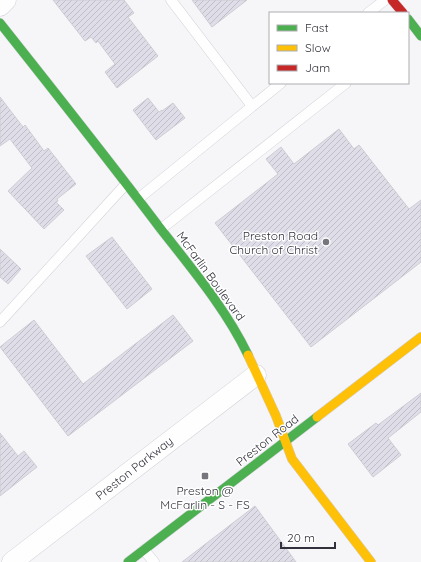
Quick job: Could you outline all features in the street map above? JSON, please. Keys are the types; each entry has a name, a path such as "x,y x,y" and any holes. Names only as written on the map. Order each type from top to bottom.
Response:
{"street":[{"path":"0,6 6,0"},
{"path":"392,0 402,12"},
{"path":"409,20 421,36"},
{"name":"McFarlin Boulevard","path":"0,23 138,199 221,308 237,333 276,416 292,459 371,562"},
{"name":"Preston Road","path":"128,562 420,340"},
{"name":"Preston Parkway","path":"12,562 256,375"}],"lane":[{"path":"171,0 252,106"},
{"path":"369,12 385,0"},
{"path":"138,199 280,84"},
{"path":"161,229 345,84"},
{"path":"0,322 126,184"},
{"path":"144,550 154,562"}],"building":[{"path":"53,0 124,0 134,13 128,17 158,56 117,88 105,72 115,64 98,41 96,43 91,37 85,41"},
{"path":"192,0 247,0 212,27"},
{"path":"0,97 23,127 25,125 44,151 48,148 76,184 57,199 58,201 56,202 64,210 44,229 8,191 32,168 10,139 0,146"},
{"path":"148,98 159,112 173,103 185,118 156,140 133,110"},
{"name":"Preston Road Church of Christ","path":"339,129 354,149 359,145 409,209 421,200 421,262 311,347 215,223 278,174 266,159 281,147 294,164"},
{"path":"112,237 152,289 127,309 86,256"},
{"path":"0,249 21,269 8,284 0,277"},
{"path":"173,315 193,341 68,436 0,347 34,320 83,384"},
{"path":"421,393 421,412 388,438 401,455 373,477 348,444 376,423 378,425"},
{"path":"0,433 18,456 24,451 37,467 0,496"},
{"path":"255,506 296,562 182,562"}],"traffic: fast":[{"path":"409,20 421,36"},
{"path":"0,23 208,290 219,305 248,355"},
{"path":"128,562 317,417"}],"traffic: slow":[{"path":"317,417 421,337"},
{"path":"248,355 276,416 292,459 371,562"}],"traffic: jam":[{"path":"392,0 402,12"}],"place":[{"name":"Preston Road Church of Christ","path":"326,242"},
{"name":"Preston @ McFarlin - S - FS","path":"205,476"}]}
